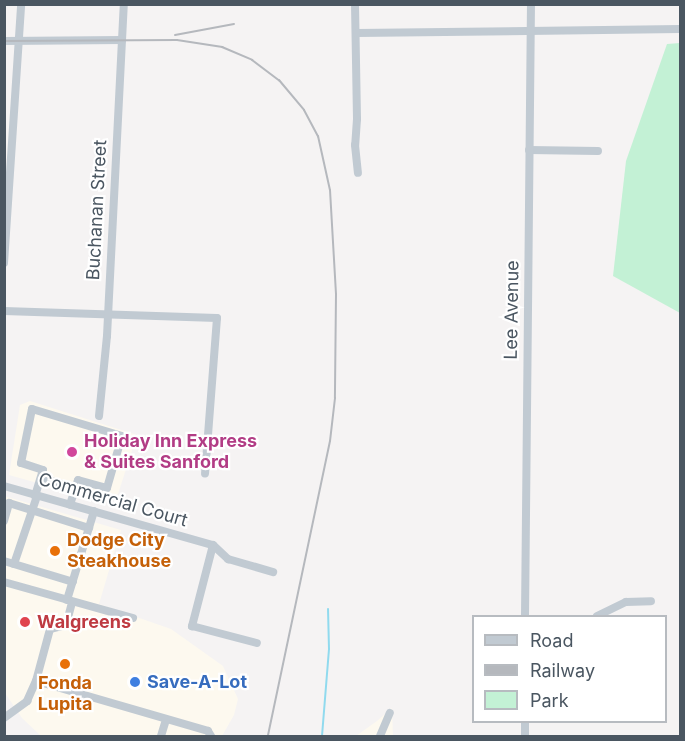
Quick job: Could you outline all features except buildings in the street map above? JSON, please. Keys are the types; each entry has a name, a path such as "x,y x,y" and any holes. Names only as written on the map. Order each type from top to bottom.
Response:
{"street":[{"path":"4,263 21,4"},
{"name":"Buchanan Street","path":"99,416 108,315 124,4"},
{"path":"355,4 357,33 355,145 358,173"},
{"name":"Lee Avenue","path":"525,615 531,4"},
{"path":"357,33 681,29"},
{"path":"4,41 122,40"},
{"path":"529,150 598,151"},
{"path":"4,311 217,318 205,474"},
{"path":"14,564 43,470 21,463 32,409 122,436 107,488 78,480 70,505"},
{"path":"40,478 75,488"},
{"path":"4,521 9,502 9,488"},
{"name":"Commercial Court","path":"9,488 213,545 228,559 273,572"},
{"path":"9,502 89,528"},
{"path":"4,718 27,701 36,681 50,629 66,625 73,582 94,511"},
{"path":"213,545 192,626 257,643"},
{"path":"4,561 73,582"},
{"path":"4,582 134,618"},
{"path":"599,615 626,602 651,601"},
{"path":"36,681 208,731 211,736"},
{"path":"380,736 390,713"},
{"path":"161,736 166,720"}],"shaded area":[{"path":"30,401 137,435 118,494 105,502 9,475 20,405"},
{"path":"4,496 121,530 99,604 171,629 223,666 238,699 234,715 222,736 41,736 22,718 5,693"},
{"path":"392,708 393,736 356,736 377,721"}],"green space":[{"path":"680,43 680,313 613,276 626,161 667,44"}],"waterway":[{"path":"322,736 329,649 328,609"}],"railway":[{"path":"175,35 234,24"},
{"path":"4,41 177,40 222,47 252,60 279,80 304,110 318,136 330,190 336,294 335,398 330,441 268,736"}],"place":[{"name":"Holiday Inn Express & Suites Sanford","path":"72,452"},
{"name":"Dodge City Steakhouse","path":"55,551"},
{"name":"Walgreens","path":"25,622"},
{"name":"Fonda Lupita","path":"65,664"},
{"name":"Save-A-Lot","path":"135,682"}]}
